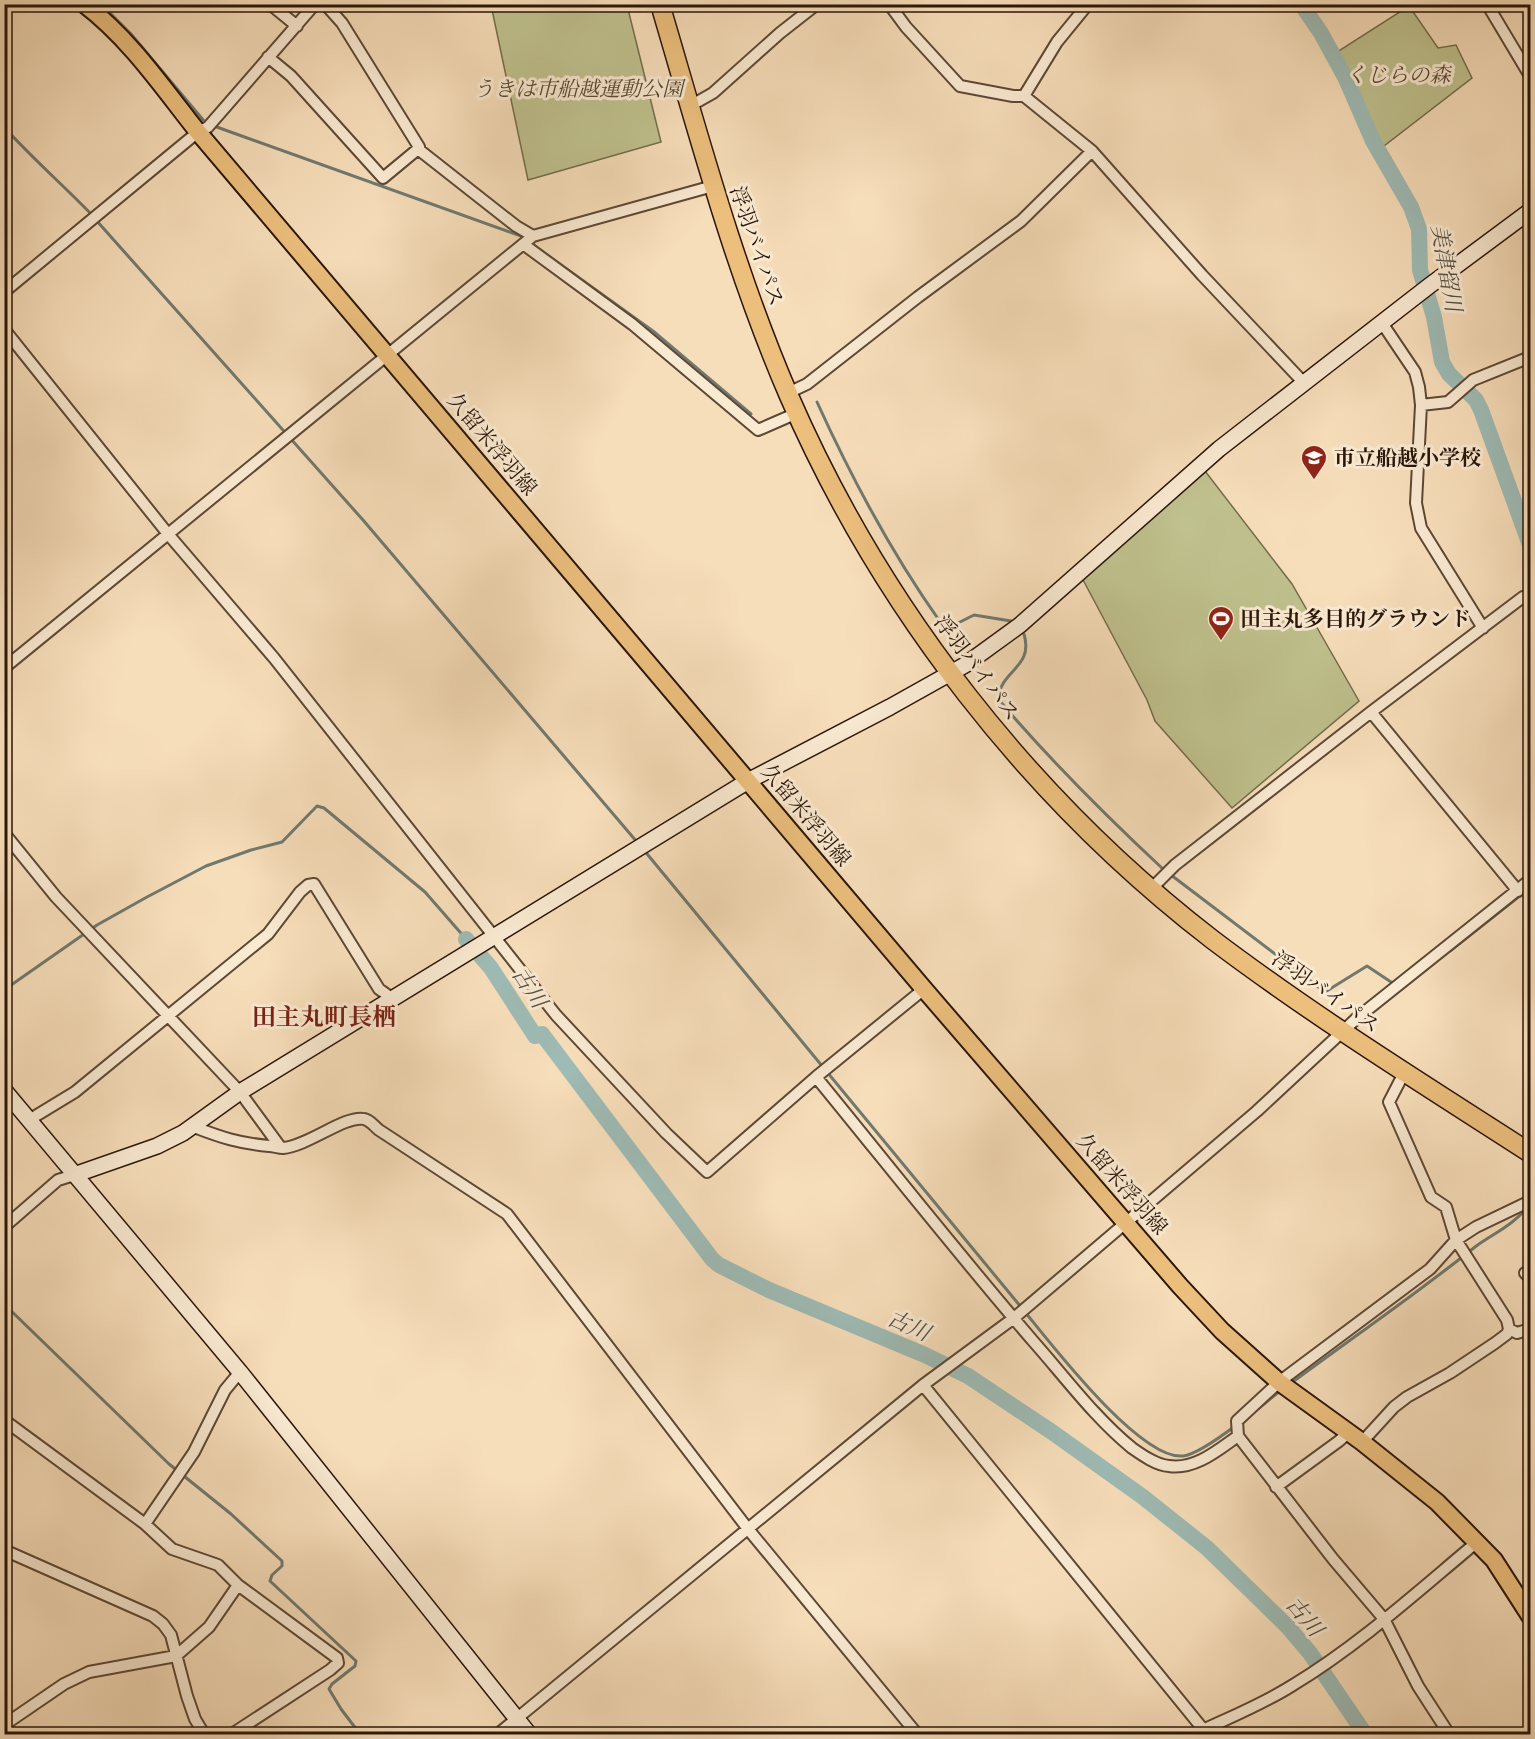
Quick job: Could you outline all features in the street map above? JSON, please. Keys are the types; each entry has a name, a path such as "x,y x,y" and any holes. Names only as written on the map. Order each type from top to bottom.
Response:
{"highway":[{"name":"浮羽バイパス","path":"660,4 713,186 751,301 788,393 854,525 892,590 951,673 1041,782 1152,889 1220,944 1342,1032 1530,1153"}],"main road":[{"name":"久留米浮羽線","path":"84,4 119,35 206,127 387,354 924,989 1180,1286 1222,1331 1279,1382 1362,1442 1437,1502 1494,1560 1530,1616"}],"street":[{"path":"270,4 297,26"},
{"path":"4,292 206,127 315,4"},
{"path":"325,4 342,23 419,147 418,149 516,226 528,240 758,430 797,413"},
{"path":"690,106 713,93 780,33 817,4"},
{"path":"889,4 906,27 960,86 1024,96 1092,151 1202,275 1304,383"},
{"path":"1024,96 1057,42 1088,4"},
{"path":"1486,4 1530,76"},
{"path":"268,57 291,76 383,178 418,149"},
{"path":"788,393 807,384 918,297 1021,221 1092,151"},
{"path":"4,668 528,240 713,186"},
{"path":"4,1227 58,1180 157,1146 194,1127 240,1092 748,782 951,673 1020,625 1219,449 1429,286 1530,211"},
{"path":"1382,323 1415,372 1421,405 1416,475 1416,503 1421,528 1483,628"},
{"path":"4,329 168,534 274,658 556,1014 666,1133 707,1172 816,1077 924,989"},
{"path":"1421,405 1448,402 1473,380 1530,357"},
{"path":"1152,889 1174,865 1523,597"},
{"path":"1371,712 1518,891"},
{"path":"4,833 56,897 240,1092 281,1148"},
{"path":"498,1734 923,1385 1014,1318 1257,1111 1342,1032 1530,880"},
{"path":"29,1120 75,1092 268,934 308,885 314,884 379,989 393,999"},
{"path":"1362,1442 1394,1407 1495,1343 1507,1334 1509,1329 1507,1320 1456,1240 1446,1208 1431,1197 1389,1102 1404,1072"},
{"path":"816,1077 1014,1318 1098,1415 1132,1447 1150,1459 1168,1466 1186,1466 1202,1460 1238,1436"},
{"path":"4,1090 240,1372 529,1734"},
{"path":"194,1127 227,1140 281,1148 304,1143 354,1119 367,1119 379,1130 507,1214 748,1529 917,1734"},
{"path":"1449,1734 1418,1686 1384,1619 1276,1487 1238,1436 1237,1421 1279,1382 1430,1269 1456,1240 1476,1227 1530,1201"},
{"path":"1509,1329 1517,1333 1530,1329"},
{"path":"145,1524 194,1452 225,1390 240,1372"},
{"path":"923,1385 1203,1733 1292,1686 1329,1662 1477,1542"},
{"path":"4,1420 145,1524 172,1550 218,1565 238,1585 337,1658 338,1663 232,1734"},
{"path":"1276,1487 1348,1433"},
{"path":"4,1550 153,1616 163,1624 171,1635 195,1719 204,1734"},
{"path":"4,1725 64,1683 89,1672 176,1656 209,1627 238,1585"}],"green space":[{"name":"うきは市船越運動公園","path":"491,5 627,5 661,142 528,180"},
{"name":"くじらの森","path":"1409,6 1438,48 1456,45 1472,78 1380,149 1337,52"},
{"name":"田主丸多目的グラウンド","path":"1205,471 1292,584 1359,701 1232,808 1155,721 1147,700 1082,578"}],"waterway":[{"path":"101,4 131,34 208,123"},
{"name":"美津留川","path":"1301,4 1321,33 1346,79 1373,141 1411,207 1419,229 1420,270 1434,317 1442,362 1449,374 1476,400 1481,410 1530,545"},
{"path":"214,126 521,236 653,331 751,414"},
{"path":"4,127 92,215"},
{"path":"96,220 363,520 637,842"},
{"path":"817,402 874,516 941,623 952,626 974,615 1011,621"},
{"path":"1024,634 1025,654 1000,689 998,699 1078,787 1163,869"},
{"path":"4,990 97,925 147,897 206,866 282,842 317,806 324,808 425,892 466,939"},
{"path":"643,849 1021,1307"},
{"path":"1171,875 1325,992 1367,966 1391,982"},
{"path":"1450,951 1530,888"},
{"name":"古川","path":"466,939 491,968 535,1036 542,1034 712,1259 719,1265 769,1290 925,1355 968,1376 1143,1497 1207,1548 1288,1627 1310,1653 1365,1734"},
{"path":"1290,1384 1523,1212"},
{"path":"4,1304 169,1464 231,1514 282,1561 282,1566 272,1575 270,1581 356,1661 355,1666 329,1689 360,1734"},
{"path":"1025,1312 1098,1398 1144,1440 1165,1452 1189,1455 1210,1444 1235,1426"},
{"path":"1259,1408 1280,1391"}],"place":[{"name":"市立船越小学校","path":"1314,481"},
{"name":"田主丸多目的グラウンド","path":"1221,642"}],"district":[{"name":"田主丸町長栖","path":"324,1017"}]}
